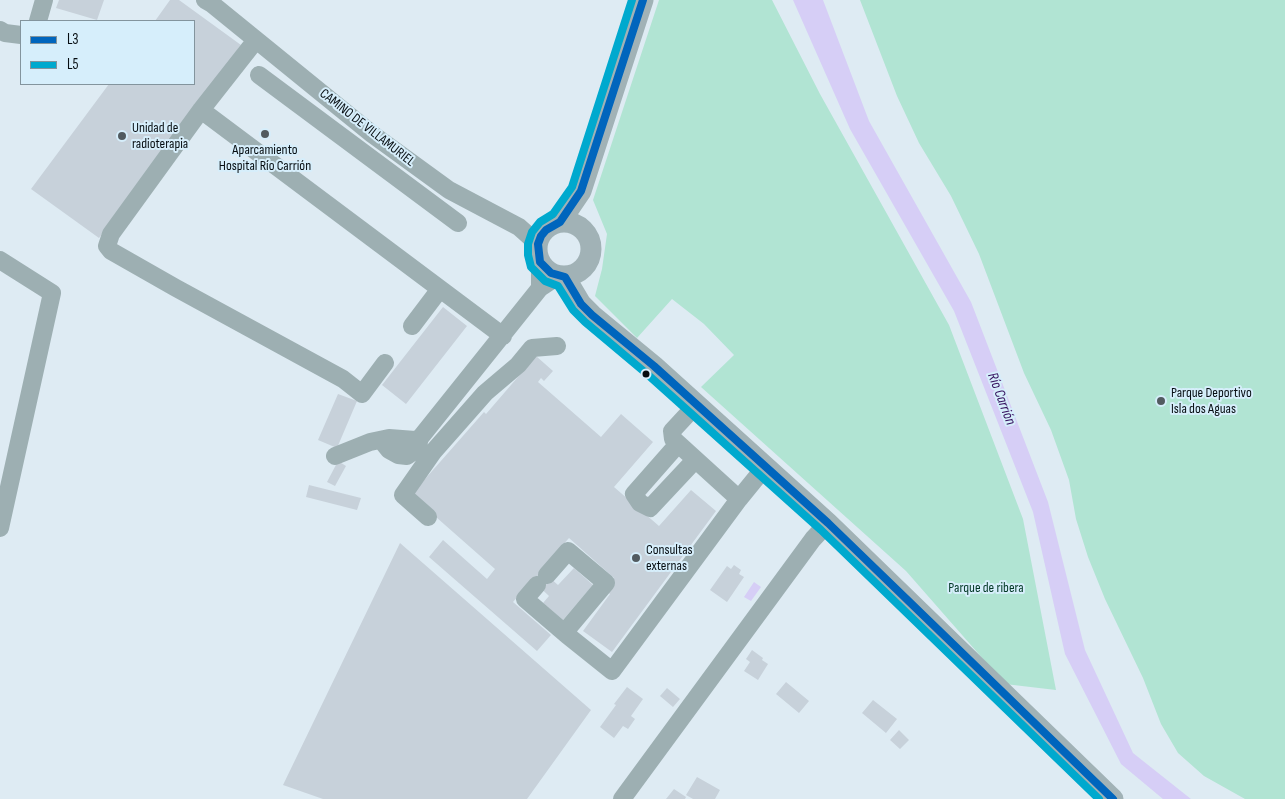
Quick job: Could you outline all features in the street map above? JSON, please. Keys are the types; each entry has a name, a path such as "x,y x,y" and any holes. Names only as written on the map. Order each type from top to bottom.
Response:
{"main road":[{"path":"581,228 582,191 643,0"},
{"path":"560,222 582,191"},
{"path":"560,222 575,224 587,233 592,249 587,264 568,274 545,268 539,253 546,230 560,222"},
{"path":"568,274 581,304 592,315 654,366 828,523 1113,799"}],"street":[{"path":"38,20 44,0"},
{"name":"CAMINO DE VILLAMURIEL","path":"204,0 212,4 387,145 449,190 519,227 539,253"},
{"path":"0,30 5,33 20,35"},
{"path":"256,40 111,234 107,246 111,251 176,288 344,379 362,394 386,363"},
{"path":"259,75 458,223"},
{"path":"202,110 503,336"},
{"path":"539,253 540,288"},
{"path":"0,260 52,293 0,528"},
{"path":"335,456 370,442 389,438 415,440 420,438 540,288 568,274"},
{"path":"412,326 440,289"},
{"path":"428,517 403,495 432,452 484,393 518,365 532,348 558,346"},
{"path":"696,404 672,431 673,439 739,499"},
{"path":"678,444 634,494 640,503 650,508 695,460"},
{"path":"567,635 569,627 606,583 568,551 525,599 567,635 612,671 765,466"},
{"path":"622,799 813,539 828,523"}],"green space":[{"name":"Parque de ribera","path":"659,0 772,0 820,94 949,325 1023,519 1056,690 1005,684 906,571 701,387 734,355 704,324 672,299 637,338 595,296 602,269 607,234 593,200"},
{"name":"Parque Deportivo Isla dos Aguas","path":"860,0 1285,0 1285,799 1245,799 1204,776 1178,753 1161,724 1143,678 1105,599 1088,557 1076,519 1069,480 1051,430 1024,373 979,254 951,196 919,143 897,96"}],"water":[{"name":"Río Carrión","path":"793,0 823,0 869,121 971,302 1048,502 1085,650 1133,753 1191,799 1163,799 1121,764 1065,654 1033,512 954,311 850,129"},
{"path":"754,582 761,587 751,601 744,597"}],"building":[{"path":"59,0 104,0 97,20 56,8"},
{"name":"Unidad de radioterapia","path":"170,0 179,0 241,45 99,238 31,189 108,85 195,85 195,20 156,20"},
{"path":"443,307 467,326 406,404 382,385"},
{"path":"536,356 553,371 544,381 541,378 538,382 601,437 621,414 653,442 614,487 659,526 691,490 716,511 612,652 583,631 610,594 604,589 614,578 569,538 541,570 558,585 574,568 593,585 563,620 543,603 549,596 532,580 513,602 551,635 537,651 429,557 443,540 487,579 495,569 411,495 484,412 486,414"},
{"path":"338,394 357,401 337,448 318,440"},
{"path":"338,461 346,466 335,486 327,482"},
{"path":"309,485 361,498 357,510 306,497"},
{"path":"400,543 591,710 527,799 323,799 283,785"},
{"path":"734,565 741,570 739,574 744,577 727,602 710,590 727,566 731,569"},
{"path":"752,650 768,664 758,680 744,671 750,662 746,659"},
{"path":"786,682 809,701 799,713 776,694"},
{"path":"627,687 643,699 631,716 635,719 628,729 623,726 614,738 600,727"},
{"path":"667,688 680,699 673,707 660,696"},
{"path":"873,700 897,719 886,733 862,713"},
{"path":"899,730 909,740 900,749 890,740"},
{"path":"697,777 720,790 715,799 693,799 686,795"},
{"path":"674,789 686,797 685,799 666,799"}],"transit line":[{"name":"L5","path":"632,0 572,187 553,214 540,222 532,232 528,244 531,267 545,281 558,286 573,310 585,322 647,374 821,530 1099,799"},
{"name":"L3","path":"643,0 581,191 560,222 546,230 541,236 538,244 540,262 551,273 565,277 581,304 592,315 654,366 828,523 1113,799"}],"place":[{"name":"Aparcamiento Hospital Río Carrión","path":"265,134"},
{"name":"Unidad de radioterapia","path":"122,136"},
{"name":"Parque Deportivo Isla dos Aguas","path":"1161,401"},
{"name":"Consultas externas","path":"636,558"}]}
